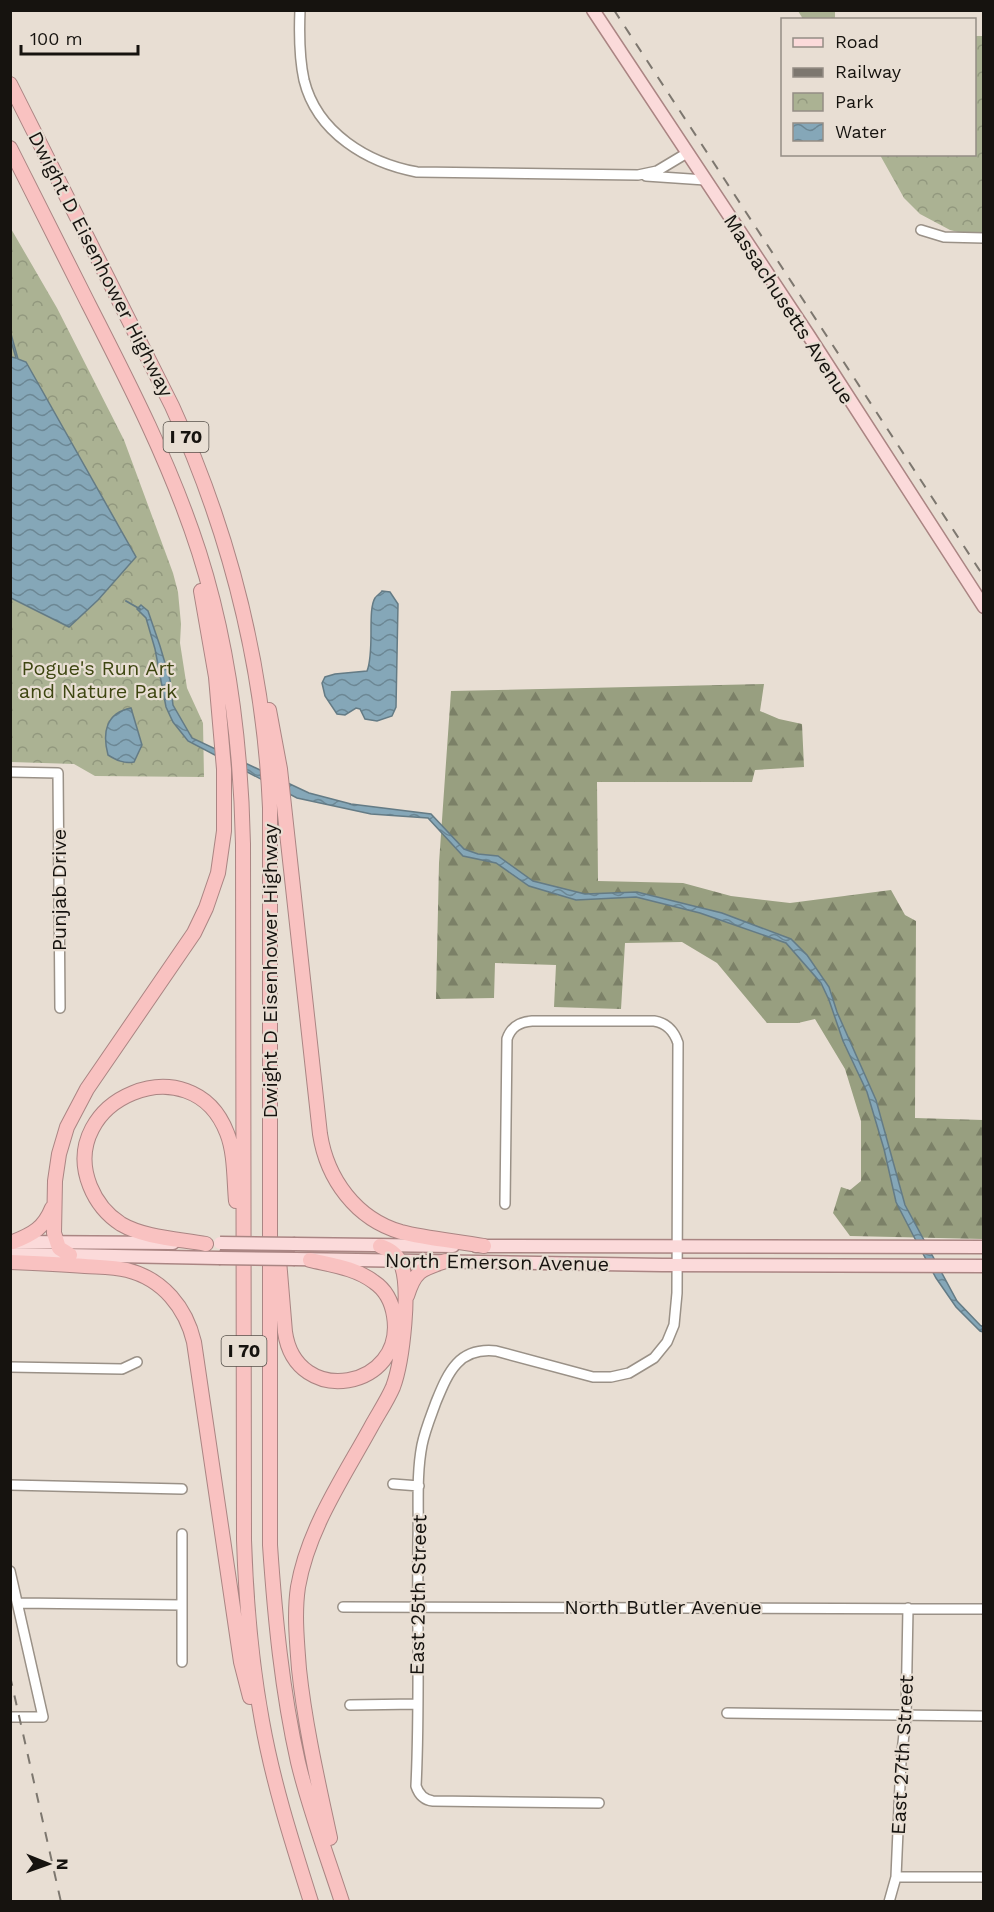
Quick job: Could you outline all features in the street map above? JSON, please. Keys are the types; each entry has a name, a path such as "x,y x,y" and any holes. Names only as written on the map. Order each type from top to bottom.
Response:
{"highway":[{"name":"Dwight D Eisenhower Highway","path":"10,84 158,378 189,445 223,536 273,725 270,808 270,1545 281,1673 298,1763 343,1902"},
{"name":"Dwight D Eisenhower Highway","path":"10,148 144,413 183,507 215,611 230,686 242,794 246,1598 256,1687 275,1780 311,1902"},
{"path":"70,1255 61,1251 56,1243 54,1203 59,1154 67,1127 93,1081 194,933 216,880 222,848 224,784 222,731 215,667 183,507"},
{"path":"273,757 285,818 320,1134 332,1174 354,1204 372,1219 385,1226 409,1234 484,1246"},
{"path":"213,1244 128,1228 108,1214 93,1193 86,1168 90,1137 105,1112 130,1093 155,1086 181,1089 206,1102 220,1117 231,1148 244,1292"},
{"path":"270,1139 285,1332 289,1349 302,1368 317,1377 338,1382 362,1377 381,1363 392,1344 395,1324 389,1300 380,1287 367,1277 310,1260"},
{"path":"11,1246 39,1229 48,1219 54,1203"},
{"path":"343,1902 304,1713 297,1635 297,1594 304,1561 318,1524 393,1386 402,1350 404,1273 400,1260 394,1253 380,1246"},
{"path":"405,1303 416,1274 426,1267 446,1261"},
{"path":"10,1262 76,1265 133,1272 162,1288 176,1302 186,1318 195,1350 241,1662 275,1780"}],"main road":[{"name":"Massachusetts Avenue","path":"593,10 984,608"},
{"name":"North Emerson Avenue","path":"11,1246 56,1243 484,1246 984,1266"},
{"name":"North Emerson Avenue","path":"11,1246 70,1255 446,1261 903,1247 984,1247"}],"street":[{"path":"300,10 299,39 305,82 317,110 347,143 371,159 395,168 417,172 638,175 705,180"},
{"path":"638,175 657,171 687,153"},
{"path":"921,230 944,237 984,238"},
{"name":"Punjab Drive","path":"10,772 58,773 60,1008"},
{"path":"506,1204 507,1039 510,1032 516,1026 532,1021 661,1022 670,1029 678,1043 677,1255"},
{"name":"East 25th Street","path":"599,1803 432,1801 425,1799 418,1792 416,1786 416,1606 422,1447 429,1422 449,1373 462,1359 473,1353 488,1351 593,1377 619,1376 636,1371 659,1353 671,1334 676,1307 677,1255"},
{"path":"10,1367 122,1369 137,1362"},
{"path":"393,1484 419,1486"},
{"path":"10,1485 182,1489"},
{"path":"182,1534 182,1662"},
{"path":"10,1571 43,1717 10,1716"},
{"path":"18,1603 182,1605"},
{"name":"North Butler Avenue","path":"343,1607 984,1609"},
{"name":"East 27th Street","path":"889,1902 896,1877 902,1738 906,1716 909,1608"},
{"path":"350,1705 417,1704"},
{"path":"727,1713 984,1716"},
{"path":"896,1877 984,1877"}],"green space":[{"path":"798,11 835,11 835,18 802,18"},
{"path":"976,36 984,36 983,232 962,233 950,230 920,214 904,198 881,156 976,156"},
{"name":"Pogue's Run Art and Nature Park","path":"10,227 57,308 124,440 173,573 178,592 180,643 187,688 203,723 204,777 95,776 74,764 11,762"},
{"path":"764,684 760,711 779,719 802,724 804,767 755,770 752,782 597,782 598,881 683,883 731,896 790,903 891,890 905,915 916,921 915,1118 983,1120 983,1239 850,1236 833,1213 841,1187 850,1190 861,1181 861,1121 845,1069 815,1019 798,1023 767,1023 717,963 682,942 625,943 621,1009 554,1007 556,965 495,963 494,998 436,999 439,863 451,691"}],"water":[{"path":"11,334 18,359 26,362 136,557 98,600 69,627 11,598 11,357 16,358"},
{"path":"382,591 390,592 398,604 396,707 392,716 377,721 365,719 360,709 356,708 345,715 337,714 325,696 322,683 325,677 335,674 367,671 373,604 375,597"},
{"path":"141,605 148,611 160,646 170,680 173,705 192,738 309,793 351,804 431,814 464,849 478,854 498,856 533,881 585,894 637,892 722,913 791,939 807,955 829,987 837,1012 876,1100 905,1205 957,1301 983,1327 983,1332 956,1307 936,1278 896,1202 884,1149 867,1092 843,1041 829,1000 821,983 786,943 700,913 636,897 576,900 529,886 496,863 463,856 428,818 371,814 297,798 188,741 173,722 166,707 155,649 146,618 137,609"},
{"path":"131,708 142,745 134,762 127,762 108,755 106,731 116,714"}],"waterway":[{"path":"126,601 140,609"}],"railway":[{"path":"614,10 984,577"},
{"path":"10,1676 61,1902"}]}
